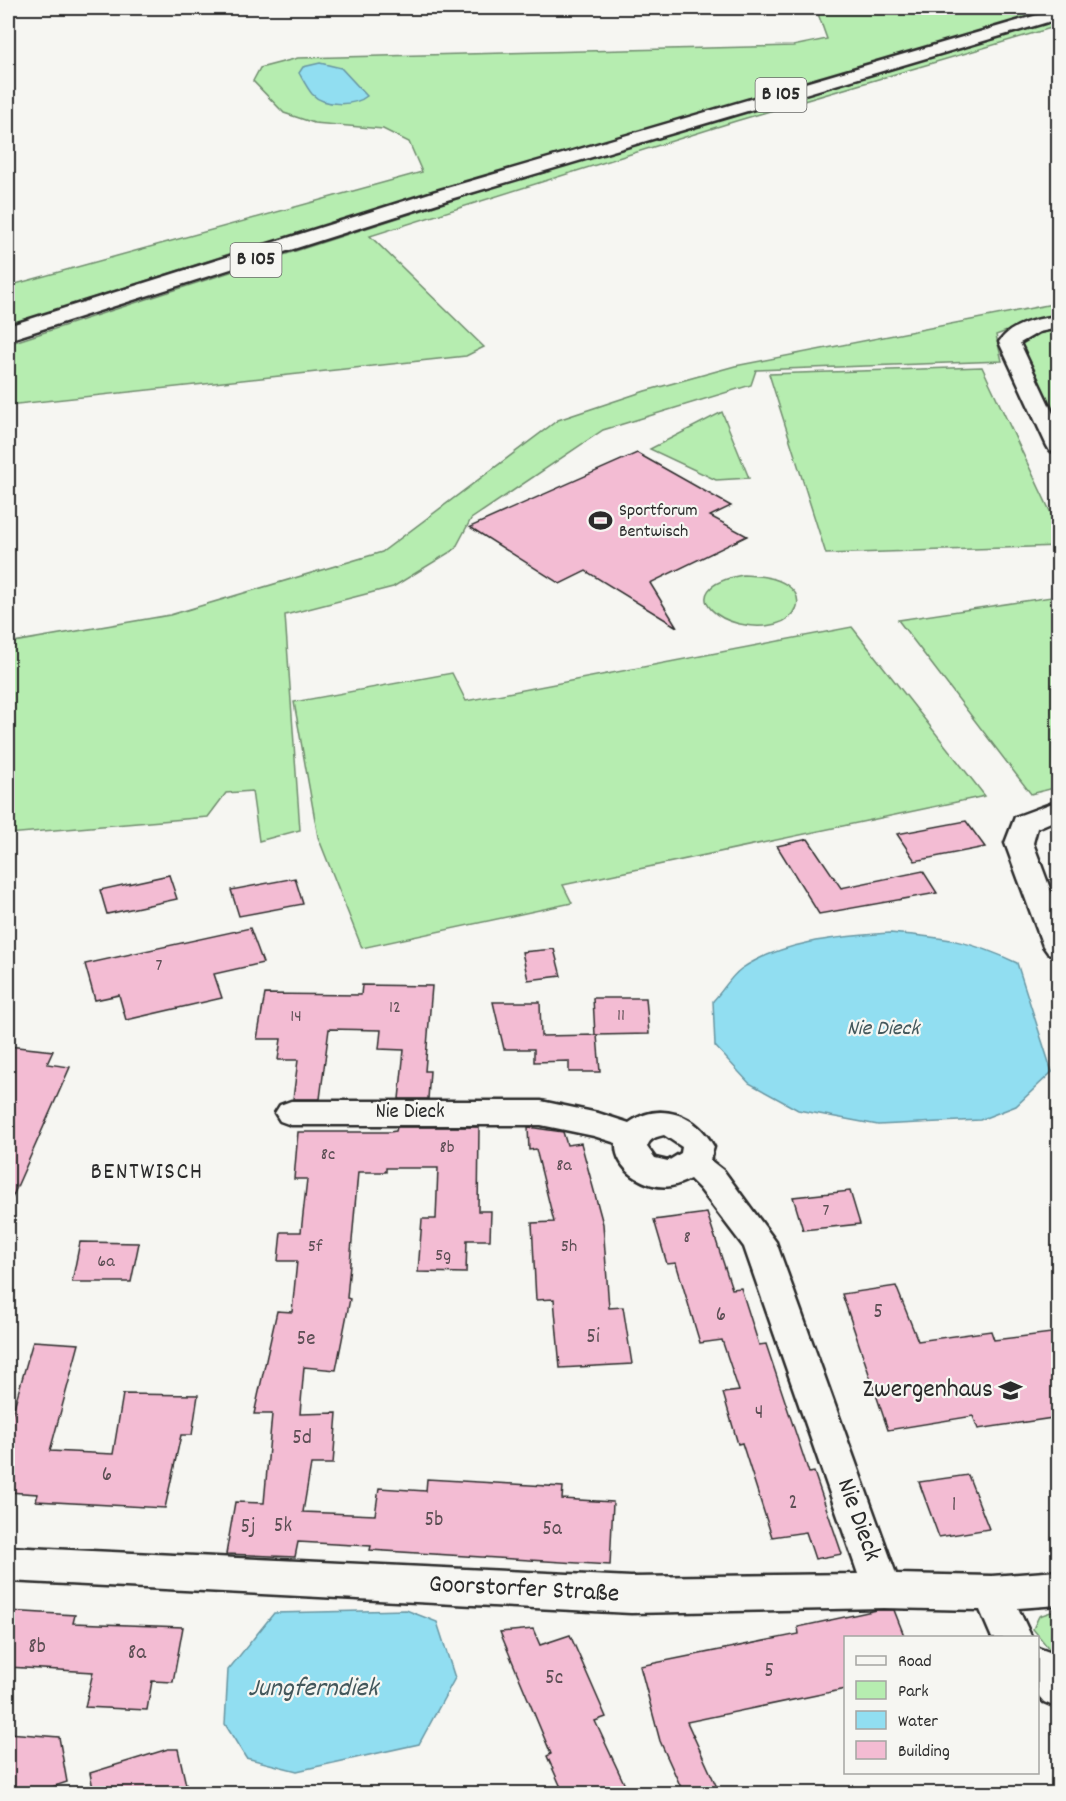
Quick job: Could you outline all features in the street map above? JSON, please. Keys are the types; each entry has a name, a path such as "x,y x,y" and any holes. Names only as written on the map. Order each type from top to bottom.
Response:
{"highway":[{"name":"B 105","path":"8,333 228,262 1059,14"},
{"name":"B 105","path":"8,340 505,178"}],"street":[{"path":"1059,322 1032,327 1017,333 1009,342 1059,446"},
{"path":"1059,809 1025,823 1019,843 1059,946"},
{"name":"Nie Dieck","path":"291,1113 541,1113 598,1125 633,1137 630,1147 633,1158 641,1167 654,1172 669,1173 682,1170 692,1163 712,1180 759,1242 883,1591"},
{"name":"Goorstorfer Straße","path":"8,1564 630,1595 883,1591 992,1593 1059,1588"},
{"path":"992,1593 1011,1636"},
{"path":"1039,1667 1059,1689"}],"green space":[{"path":"816,8 1058,8 1058,14 720,108 296,238 245,249 8,325 8,286 422,172 409,142 383,129 314,123 284,113 253,81 260,68 298,58 793,46 827,39"},
{"path":"1058,18 1058,26 736,121 370,236 484,347 466,356 8,405 8,344 503,184"},
{"path":"1058,303 1058,318 1029,323 996,335 1002,361 756,370 751,385 603,430 471,519 455,549 393,587 285,615 300,830 259,841 252,791 226,793 208,817 8,834 8,643 170,615 382,552 558,420 645,391 735,366"},
{"path":"1058,327 1058,429 1018,347 1032,336"},
{"path":"982,367 1058,528 1058,546 826,554 769,374"},
{"path":"722,412 749,478 716,480 650,449"},
{"path":"743,575 771,578 787,585 797,596 798,602 794,613 776,624 757,626 738,624 723,618 712,610 706,600 708,590 720,582"},
{"path":"1058,596 1058,787 1031,794 898,620"},
{"path":"852,627 985,796 563,885 572,903 362,948 318,837 294,702 452,673 466,701"},
{"path":"1051,1612 1058,1613 1058,1660 1033,1629 1039,1616"}],"water":[{"path":"320,63 341,68 367,96 355,102 340,104 317,98 310,92 299,73 303,67"},
{"name":"Nie Dieck","path":"890,933 970,944 1017,963 1052,1072 1016,1106 980,1120 878,1125 798,1110 749,1083 715,1046 713,1001 741,969 758,959 794,946 832,939"},
{"name":"Jungferndiek","path":"406,1610 437,1622 455,1678 419,1744 297,1771 246,1758 225,1724 228,1670 274,1613"}],"building":[{"name":"Sportforum Bentwisch","path":"637,453 731,506 710,516 747,536 650,583 677,627 586,571 560,584 470,527"},
{"path":"966,821 985,847 915,861 897,834"},
{"path":"808,839 841,888 923,871 937,893 819,914 777,846"},
{"path":"169,875 177,899 107,914 100,890"},
{"path":"295,878 303,904 239,916 231,890"},
{"path":"250,928 263,963 214,974 222,998 126,1020 119,995 95,1000 85,964"},
{"path":"554,949 561,976 528,980 522,952"},
{"path":"362,985 432,986 425,1071 430,1071 428,1099 399,1099 404,1050 379,1049 381,1030 329,1029 320,1099 293,1099 298,1060 278,1060 281,1039 257,1039 265,994 361,995"},
{"path":"593,998 646,998 649,1034 595,1035"},
{"path":"493,1002 540,1002 541,1036 597,1035 600,1072 569,1072 569,1061 534,1062 534,1049 504,1049"},
{"path":"8,1046 53,1051 47,1064 70,1067 8,1207"},
{"path":"397,1127 479,1127 478,1211 491,1211 490,1240 467,1240 466,1273 418,1272 422,1219 436,1219 438,1168 386,1168 386,1172 358,1172 347,1298 350,1299 336,1370 304,1367 300,1414 337,1413 333,1464 311,1464 303,1512 375,1515 379,1488 426,1491 427,1479 563,1487 562,1499 613,1502 610,1565 370,1550 371,1546 298,1542 295,1557 226,1554 235,1502 264,1503 272,1414 254,1414 277,1311 292,1312 297,1261 278,1261 281,1232 301,1232 307,1179 294,1179 298,1132 389,1132 396,1131"},
{"path":"528,1127 563,1132 567,1145 581,1143 603,1224 609,1308 623,1307 632,1364 560,1368 554,1299 536,1300 532,1223 554,1222 536,1149 529,1150"},
{"path":"850,1191 860,1224 803,1230 793,1197"},
{"path":"707,1213 732,1289 741,1288 759,1345 766,1344 809,1473 814,1472 842,1554 815,1559 806,1532 772,1537 742,1443 738,1444 723,1393 739,1391 722,1340 700,1343 676,1263 667,1264 654,1220"},
{"path":"80,1242 139,1243 131,1282 72,1282"},
{"path":"896,1286 918,1341 991,1331 994,1340 1059,1332 1059,1417 978,1429 973,1416 888,1430 842,1294"},
{"path":"33,1341 79,1344 50,1451 113,1454 123,1394 198,1395 192,1435 181,1435 165,1508 36,1501 38,1494 8,1492 8,1428"},
{"path":"968,1475 989,1529 939,1537 919,1482"},
{"path":"877,1610 894,1610 904,1636 844,1636 844,1689 687,1722 720,1794 684,1794 660,1741 640,1666 799,1634 798,1627"},
{"path":"8,1611 75,1615 73,1623 183,1627 173,1682 152,1681 147,1710 85,1707 93,1672 8,1667"},
{"path":"533,1629 540,1645 570,1635 606,1717 595,1721 629,1794 564,1794 547,1756 551,1754 500,1632"},
{"path":"8,1733 59,1737 67,1782 31,1794 8,1794"},
{"path":"168,1749 178,1749 188,1794 94,1794 90,1773"}],"place":[{"name":"Sportforum Bentwisch","path":"601,521"},
{"name":"Zwergenhaus","path":"1011,1390"}],"district":[{"name":"BENTWISCH","path":"147,1173"}]}
